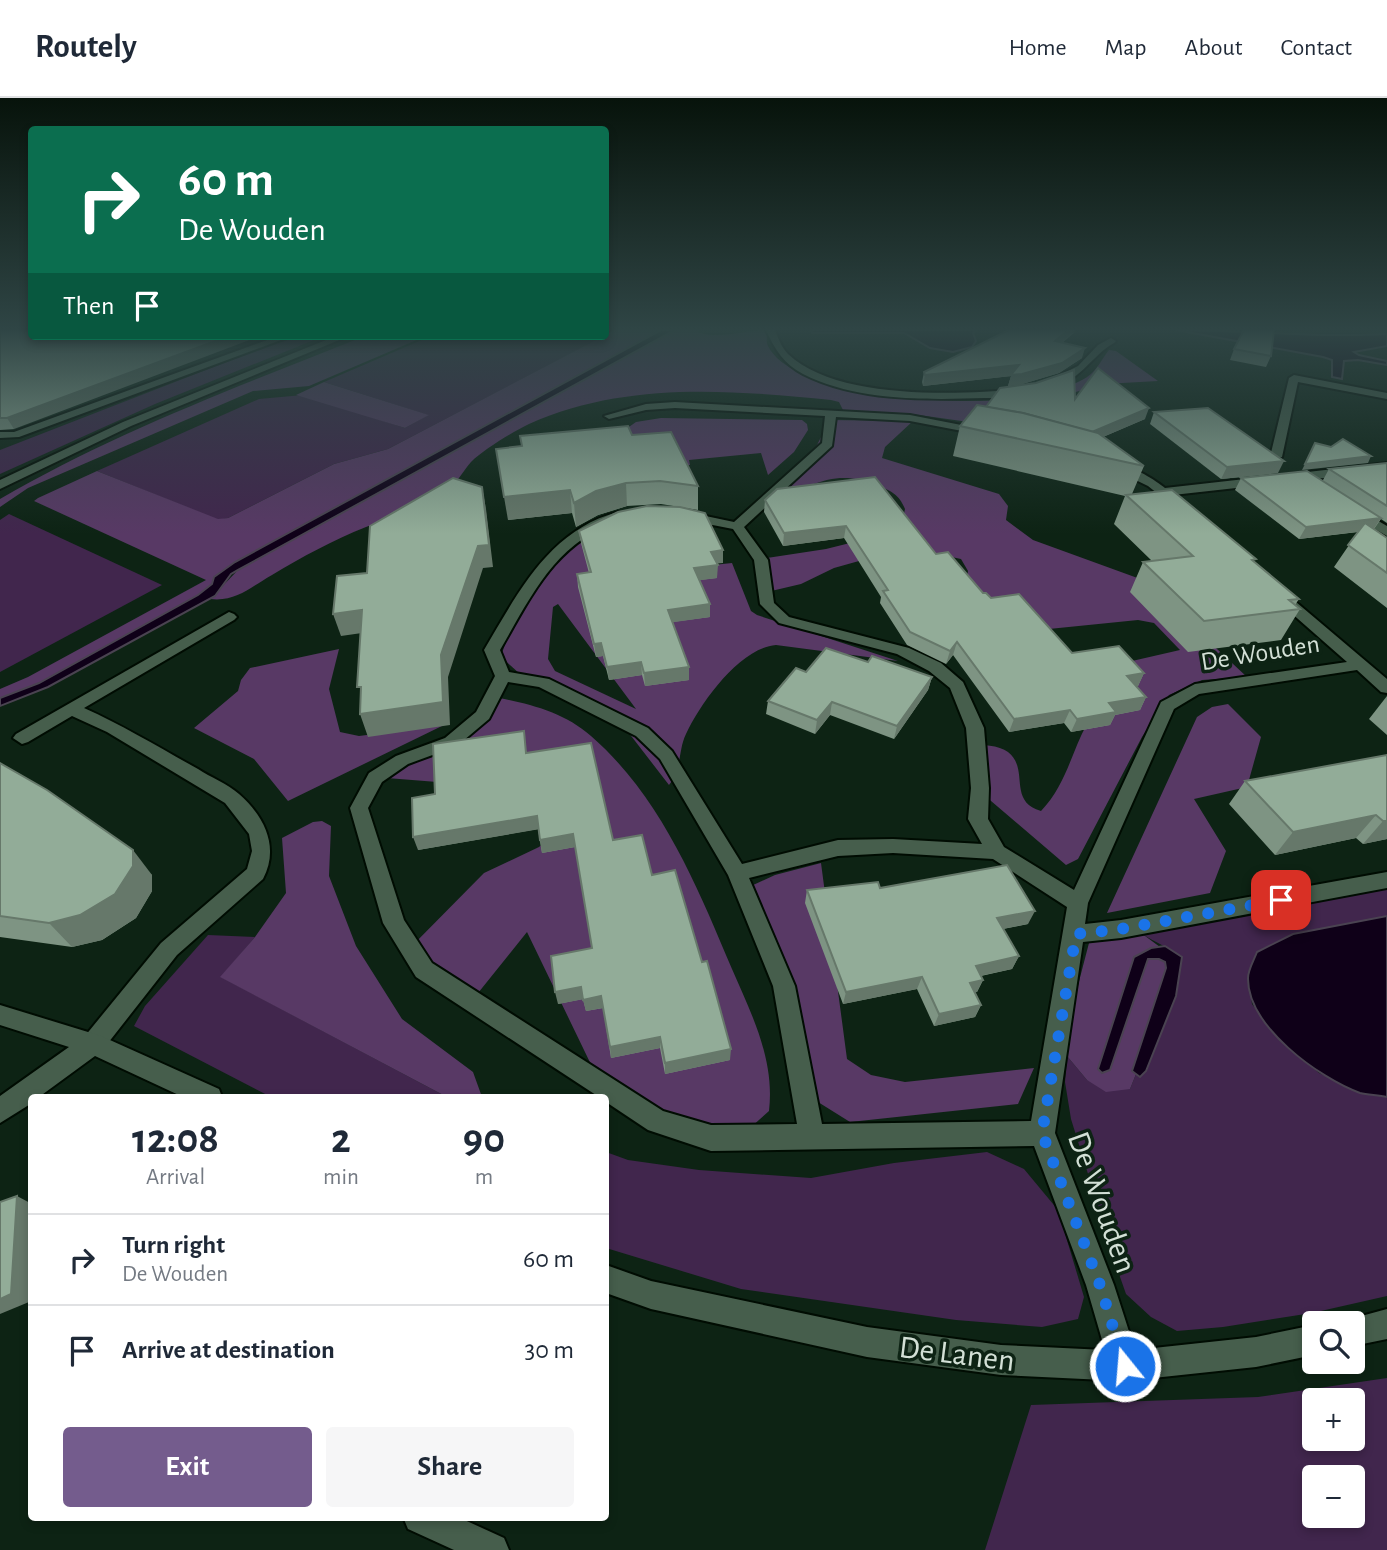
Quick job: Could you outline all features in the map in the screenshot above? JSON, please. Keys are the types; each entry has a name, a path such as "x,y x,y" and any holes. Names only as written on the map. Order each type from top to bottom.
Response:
{"street":[{"path":"0,435 15,435 116,398"},
{"path":"0,485 60,453 190,398"},
{"path":"1276,457 1289,398"},
{"path":"609,416 646,407 675,405 910,418 1003,435"},
{"path":"737,526 828,444 831,414"},
{"path":"1109,464 1152,483 1194,519"},
{"path":"1163,492 1387,467"},
{"path":"1303,476 1324,490"},
{"path":"1345,504 1387,532"},
{"path":"662,512 737,526 761,560 767,604 784,620 903,651 935,667 957,686 975,728 980,788 978,819 997,852 1079,904"},
{"path":"503,676 492,650 528,589 557,549 579,530 607,518 629,513"},
{"name":"De Wouden","path":"1266,583 1387,688"},
{"path":"22,738 229,617"},
{"name":"De Wouden","path":"1125,1366 1100,1285 1042,1133 1079,904 1167,706 1195,689 1360,665"},
{"path":"503,676 543,683 642,732 666,755 737,873 785,986 812,1136"},
{"path":"503,676 483,715 451,742 402,760 376,778 359,808 369,848 394,922 424,970 657,1121 711,1138 1042,1133"},
{"path":"0,1111 93,1044 169,949 256,873 262,851 258,832 232,798 113,728 71,709"},
{"path":"737,873 838,848 893,846 997,852"},
{"path":"1076,934 1121,929 1387,880"},
{"path":"0,1015 93,1044 203,1094"},
{"name":"De Lanen","path":"609,1280 651,1295 867,1342 1001,1360 1125,1366 1256,1352 1302,1342"},
{"path":"1365,1329 1387,1324"},
{"path":"431,1521 492,1550"}],"shaded area":[{"path":"134,398 171,398 0,474 0,450"},
{"path":"210,398 237,398 28,488 0,507 0,499 134,431"},
{"path":"305,398 374,398 429,415 405,428"},
{"path":"312,398 405,428 428,415 374,398 486,398 388,449 334,464 228,518 218,520 97,471 259,399"},
{"path":"486,398 537,398 235,562 215,577 212,584 198,595 39,683 0,698 0,689 28,677 206,580 34,501 38,498 97,471 218,519 228,518 334,464 388,449"},
{"path":"537,398 552,398 231,574 215,596 48,687 0,706 0,698 39,683 198,595 212,584 214,577 235,562"},
{"path":"552,398 623,398 565,410 529,424 476,457 451,487 429,503 330,543 235,596 210,599 238,570"},
{"path":"807,398 980,401 1056,398 997,426 919,415 843,410 839,402"},
{"path":"661,418 802,420 807,424 808,430 794,452 768,475 761,453 689,460 690,465 645,469 626,429 636,422"},
{"path":"828,420 913,421 885,447 882,458 999,494 1008,506 1006,520 1033,540 1143,580 1247,677 1202,680 1169,695 1142,737 1078,859 1066,865 984,795 970,743 1008,752 1018,767 1021,792 1025,800 1041,811 1062,780 1087,724 1132,661 1180,650 1154,623 1138,620 1039,630 966,583 968,571 961,559 942,555 859,561 834,568 801,584 767,592 754,560 826,549 878,536 903,518 905,509 894,494 877,485 850,478 826,480 778,500 817,445 823,433 823,423"},
{"path":"9,514 162,585 0,672 0,520"},
{"path":"589,531 694,567 732,563 751,611 757,615 898,661 776,645 762,648 736,666 701,707 686,734 676,773 669,785 625,728 520,674 501,657 506,642 525,608 564,555","holes":["558,604 636,709 555,671 548,659 553,607"]},
{"path":"339,649 329,689 340,732 359,736 444,725 288,801 254,759 194,728 238,691 241,680 250,668"},
{"path":"499,698 523,703 547,711 581,728 616,760 638,786 675,844 705,906 760,1038 769,1074 769,1111 750,1128 673,1129 612,1108 609,1094 605,1094 527,932 466,1008 407,951 484,873 539,847 558,831 576,793 374,777 455,743"},
{"path":"1228,704 1261,737 1247,787 1194,799 1226,851 1210,893 1107,913 1197,717 1212,707"},
{"path":"322,821 331,826 329,876 356,946 402,1019 473,1072 481,1094 441,1094 220,977 255,937 286,893 282,838 313,822"},
{"path":"821,863 847,1059 871,1075 905,1082 1034,1068 1018,1104 850,1122 818,1102 799,1056 751,886 775,875"},
{"path":"1387,888 1387,916 1293,934 1248,976 1252,1004 1277,1037 1319,1073 1362,1093 1387,1097 1387,1296 1321,1311 1302,1311 1302,1315 1177,1331 1151,1317 1126,1294 1071,1119 1065,1082 1067,1056 1087,1080 1130,1089 1136,1074 1140,1077 1182,958 1141,933"},
{"path":"1387,916 1387,1097 1360,1093 1343,1086 1306,1063 1288,1048 1259,1014 1251,996 1248,978 1257,952 1293,934"},
{"path":"1141,933 1160,947 1151,948 1110,1070 1148,959 1165,962 1166,968 1133,1071 1136,1074 1130,1089 1106,1092 1087,1080 1067,1056 1075,999 1089,943"},
{"path":"208,935 255,937 221,977 441,1094 265,1094 134,1026 145,1006"},
{"path":"1165,946 1182,957 1176,996 1146,1071 1140,1077 1132,1071 1166,968 1165,962 1159,959 1148,959 1110,1070 1102,1073 1098,1069 1134,957 1151,948"},
{"path":"987,1152 1024,1169 1058,1210 1084,1297 1078,1319 1042,1327 956,1320 741,1289 609,1249 609,1153 628,1160 699,1170 811,1178 894,1163"},
{"path":"1387,1378 1387,1550 985,1550 1031,1405 1258,1397 1302,1391 1302,1451 1365,1451 1365,1388 1319,1388"}],"building":[{"path":"0,398 62,398 7,418 0,418"},
{"path":"993,398 1136,398 1149,408 1092,432 1023,413 986,407"},
{"path":"977,405 1023,413 1098,433 1144,466 960,426"},
{"path":"1208,408 1284,461 1227,467 1154,412"},
{"path":"628,426 632,435 671,432 698,486 660,481 626,483 596,491 574,503 570,490 504,497 496,449 522,446 520,436"},
{"path":"1343,439 1371,456 1305,464 1315,443 1331,447"},
{"path":"1387,463 1387,506 1329,469"},
{"path":"1307,471 1381,518 1306,527 1241,478"},
{"path":"875,477 936,554 948,552 983,593 991,598 1019,594 1072,653 1119,646 1144,673 1127,676 1146,697 1109,703 1116,712 1077,719 1070,710 1014,719 957,642 950,651 910,632 883,591 888,590 846,526 784,533 765,500 777,489"},
{"path":"453,478 482,487 489,545 478,546 441,655 443,702 360,714 361,687 357,687 362,610 333,614 337,576 367,573 370,526"},
{"path":"1172,490 1256,559 1252,560 1299,599 1289,600 1300,609 1204,621 1143,562 1193,556 1126,495"},
{"path":"647,506 680,507 705,513 723,550 711,552 718,565 694,568 710,604 668,610 689,667 644,673 641,662 607,667 601,643 594,644 577,574 591,572 579,531 618,512"},
{"path":"1365,523 1387,538 1387,573 1348,545"},
{"path":"826,648 868,662 872,656 932,677 897,726 832,702 817,720 768,701 796,668 806,672"},
{"path":"524,731 526,753 591,743 613,840 642,835 652,875 675,870 702,962 707,961 731,1049 665,1063 660,1037 610,1047 601,996 583,1000 581,987 555,992 551,956 592,948 573,834 540,840 537,816 413,837 412,798 435,794 433,744"},
{"path":"1387,755 1387,821 1376,815 1293,832 1245,781"},
{"path":"0,763 47,790 133,850 133,866 115,894 80,915 49,923 0,916"},
{"path":"1007,865 1035,911 997,918 1019,956 976,966 983,980 970,983 981,1005 939,1014 922,977 846,992 807,890 878,882 880,888"},
{"path":"17,1196 11,1294 0,1299 0,1202"}],"route":[{"path":"1125,1366 1100,1285 1042,1133 1076,934 1121,929 1281,900"}]}
